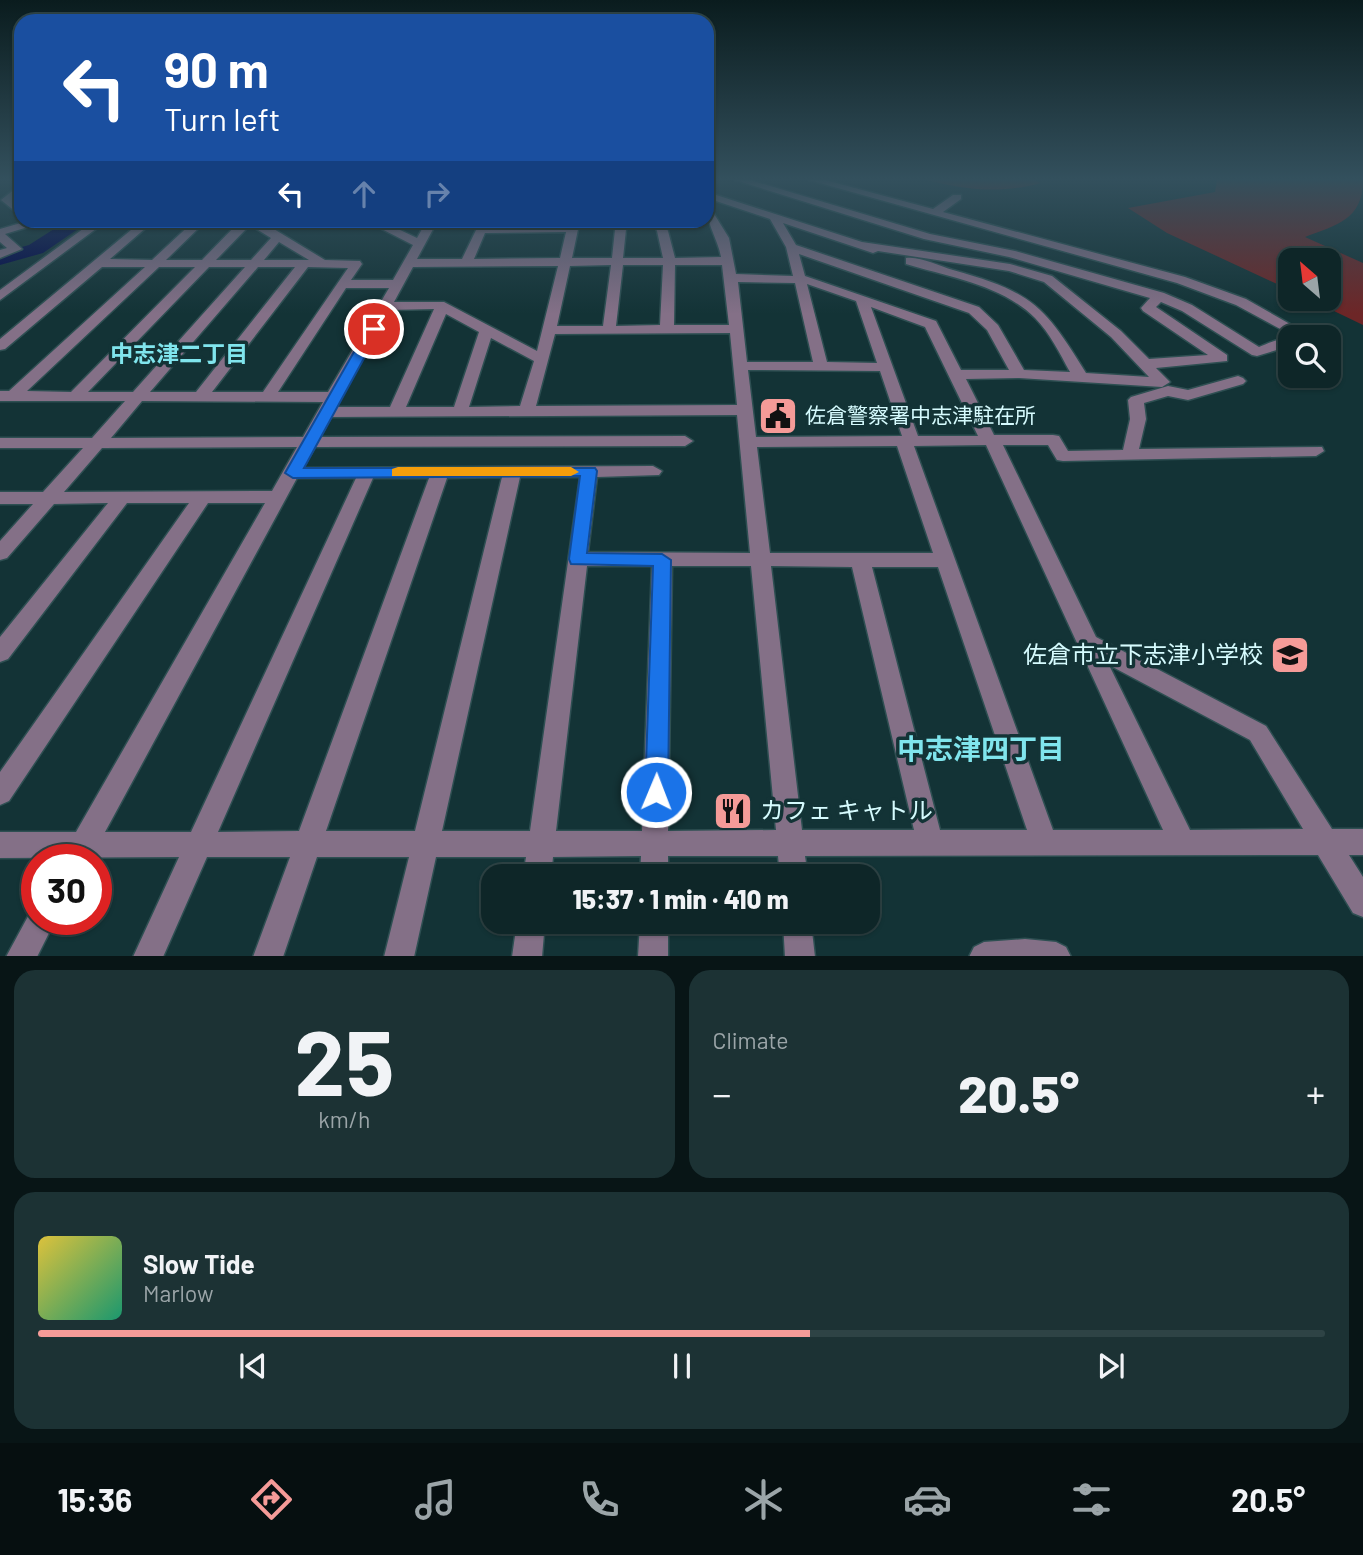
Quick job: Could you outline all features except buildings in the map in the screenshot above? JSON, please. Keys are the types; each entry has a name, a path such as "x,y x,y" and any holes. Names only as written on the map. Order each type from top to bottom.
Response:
{"street":[{"path":"715,225 723,238 730,270 793,864"},
{"path":"779,225 793,247 821,366"},
{"path":"800,225 1007,293 1038,313 1082,379"},
{"path":"887,225 928,237 1011,254 1159,296 1187,308 1257,352 1278,345"},
{"path":"976,225 1219,293 1282,325"},
{"path":"0,254 16,249 0,234 20,228"},
{"path":"0,296 92,228"},
{"path":"0,345 141,228"},
{"path":"7,396 193,228"},
{"path":"75,396 241,228"},
{"path":"261,228 323,264"},
{"path":"386,228 420,244"},
{"path":"83,844 429,228"},
{"path":"467,262 481,230 491,228"},
{"path":"509,228 524,241 565,261 668,261 800,278 931,324 990,440 1182,842"},
{"path":"410,263 467,262 565,228"},
{"path":"526,412 542,359 573,228"},
{"path":"609,330 621,228"},
{"path":"661,228 668,261 667,330"},
{"path":"0,553 277,238"},
{"path":"862,245 1010,268 1048,279 1147,364 1165,387"},
{"path":"793,247 974,310 993,328 1019,374"},
{"path":"101,263 356,264 268,396"},
{"path":"201,396 304,264"},
{"path":"931,324 1010,268"},
{"path":"343,284 399,284"},
{"path":"1147,364 1222,358 1148,308 1159,296"},
{"path":"862,299 946,559 1044,842"},
{"path":"386,306 442,307 542,359"},
{"path":"396,411 442,307"},
{"path":"460,411 487,329"},
{"path":"549,330 737,330"},
{"path":"741,366 886,367"},
{"path":"956,374 1019,374 1082,379 1165,387 1188,395 1238,381"},
{"path":"1130,454 1138,419 1136,400 1165,387"},
{"path":"7,396 268,396 396,411 746,410"},
{"path":"0,443 685,440"},
{"path":"750,442 1053,440 1063,456 1316,451"},
{"path":"539,864 589,471"},
{"path":"293,473 653,471"},
{"path":"148,956 367,472"},
{"path":"268,956 440,472"},
{"path":"399,956 512,472"},
{"path":"0,498 278,497"},
{"path":"0,653 122,498"},
{"path":"0,793 202,498"},
{"path":"578,559 946,559"},
{"path":"860,559 930,842"},
{"path":"654,864 662,560"},
{"path":"1088,643 1258,733 1363,903"},
{"path":"112,850 197,844 1363,842"},
{"path":"0,845 21,847"},
{"path":"527,956 530,934"},
{"path":"653,934 653,956"},
{"path":"798,934 800,956"},
{"path":"22,956 33,935"},
{"path":"1005,956 1026,955"}],"shaded area":[{"path":"1154,225 1335,225 1305,237 1330,248 1278,248 1278,284"},
{"path":"1341,253 1363,263 1363,325 1336,312 1341,311"}],"waterway":[{"path":"0,259 36,249 69,228"}],"slow traffic":[{"path":"398,472 571,472"}],"place":[{"name":"佐倉警察署中志津駐在所","path":"778,416"},
{"name":"佐倉市立下志津小学校","path":"1290,655"},
{"name":"カフェ キャトル","path":"733,811"}],"district":[{"name":"中志津二丁目","path":"179,354"},
{"name":"中志津四丁目","path":"981,749"}],"route":[{"path":"374,329 293,473 589,471 578,559 662,560 656,792"}]}
